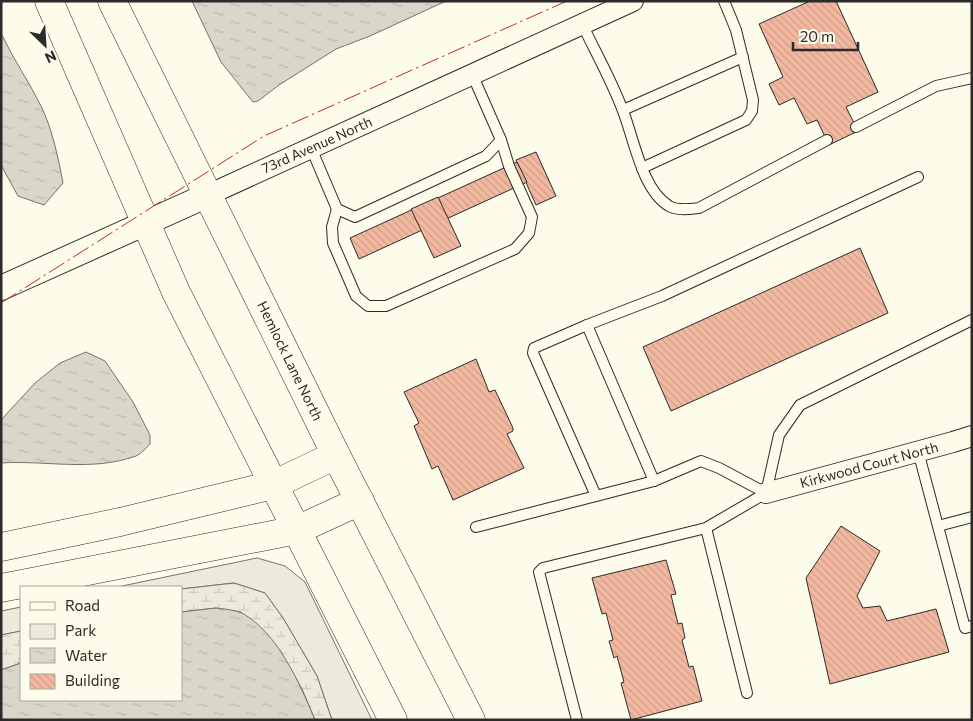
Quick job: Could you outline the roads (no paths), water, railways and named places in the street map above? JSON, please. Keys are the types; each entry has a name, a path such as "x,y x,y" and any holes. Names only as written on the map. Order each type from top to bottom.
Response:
{"main road":[{"path":"49,1 145,222 201,342 393,720"},
{"name":"Hemlock Lane North","path":"112,1 336,456 470,720"},
{"path":"1,547 120,522 273,485 336,456"},
{"path":"1,588 297,530 360,501"},
{"path":"1,528 14,527 54,536"}],"street":[{"name":"73rd Avenue North","path":"1,288 633,1"},
{"name":"Kirkwood Court North","path":"766,493 972,436"}],"lane":[{"path":"642,168 746,120 752,111 753,100 743,57 736,30 724,1"},
{"path":"582,24 623,110 642,168 656,194 670,207 684,209 700,208 826,140"},
{"path":"623,110 743,57"},
{"path":"312,148 337,209 332,227 333,243 356,296 368,306 386,306 514,249 529,233 532,217 472,74"},
{"path":"856,127 936,86 972,78"},
{"path":"337,209 355,217 486,156 501,140"},
{"path":"596,496 533,353 534,348 662,296 918,176"},
{"path":"577,720 539,572 543,568 706,528 766,493 779,436 800,405 972,320"},
{"path":"587,326 654,480"},
{"path":"918,451 965,628 972,626"},
{"path":"476,527 654,480 701,461 719,468 766,493"},
{"path":"938,526 972,517"},
{"path":"706,528 747,694"}],"water":[{"path":"192,1 446,1 370,36 336,49 279,85 258,101 253,102 221,62"},
{"path":"1,33 42,108 55,145 63,183 44,205 18,196 1,165"},
{"path":"86,352 105,361 133,402 150,435 150,444 136,456 119,461 86,464 1,463 1,420 35,383 60,363"},
{"path":"216,608 233,610 242,613 255,622 277,646 286,660 315,720 1,720 1,670 20,663 20,701 182,701 182,612"}]}
